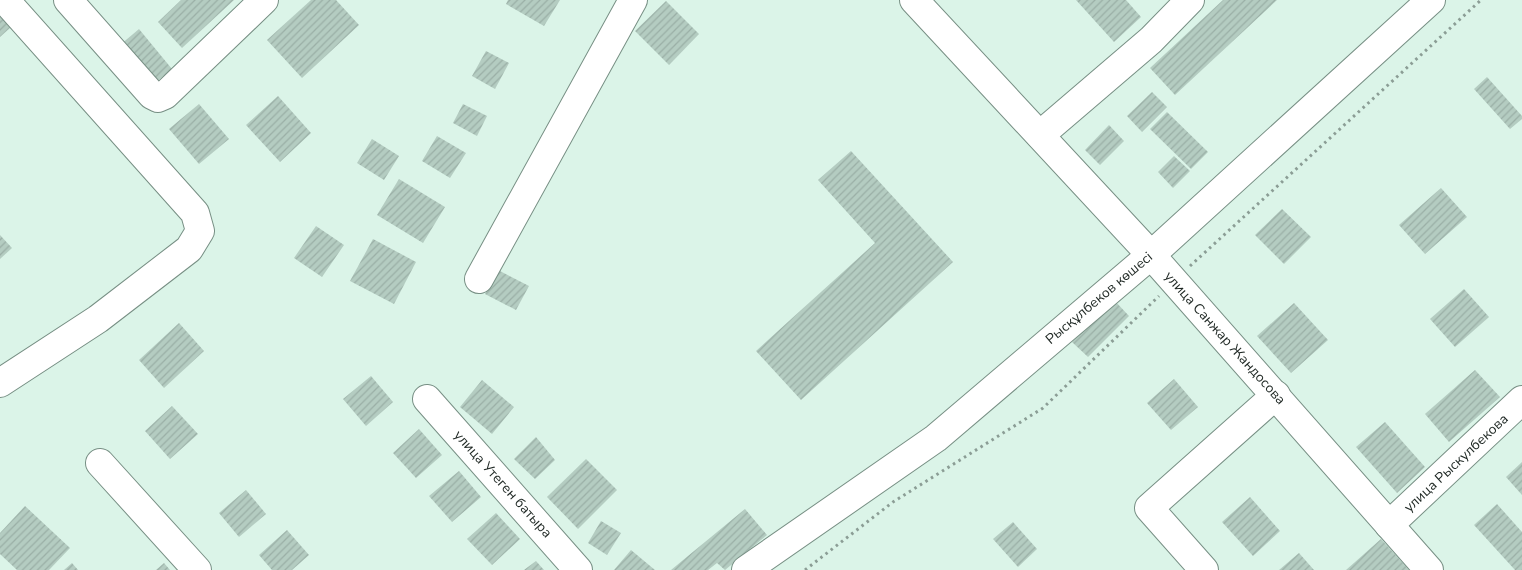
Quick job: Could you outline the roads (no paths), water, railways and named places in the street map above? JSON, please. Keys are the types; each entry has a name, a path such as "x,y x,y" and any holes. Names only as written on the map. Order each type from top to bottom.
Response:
{"street":[{"path":"0,383 98,319 189,249 200,231 195,213 5,0"},
{"path":"68,0 152,95 158,98 165,95 264,0"},
{"path":"479,279 634,0"},
{"name":"улица Санжар Жандосова","path":"914,0 1151,255 1429,570"},
{"path":"1040,135 1151,40 1189,0"},
{"name":"Рысқұлбеков көшесі","path":"746,570 936,438 1151,255 1431,0"},
{"path":"1204,570 1150,508 1276,395"},
{"name":"улица Утеген батыра","path":"427,399 578,570"},
{"name":"улица Рыскулбекова","path":"1389,525 1522,400"},
{"path":"100,463 197,570"}]}
